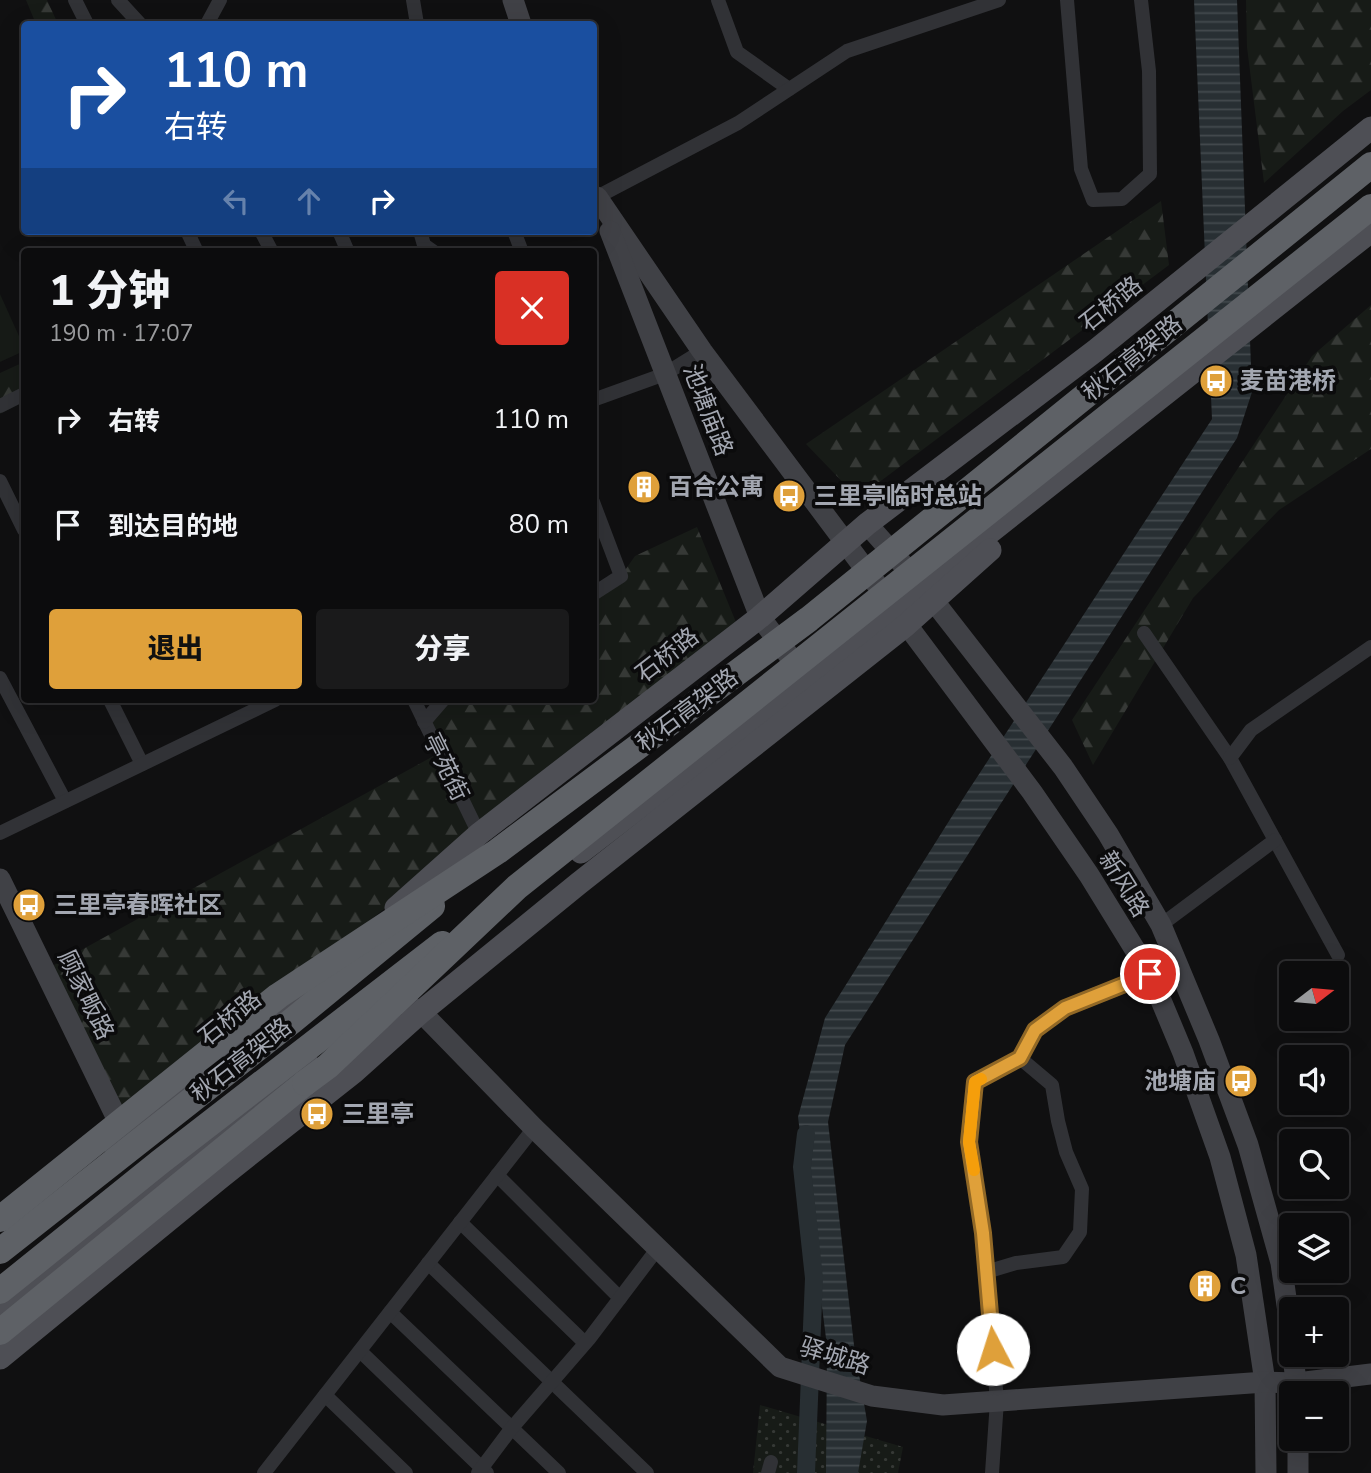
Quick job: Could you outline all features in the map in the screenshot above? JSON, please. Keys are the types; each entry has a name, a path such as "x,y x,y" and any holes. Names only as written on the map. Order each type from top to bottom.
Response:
{"highway":[{"name":"秋石高架路","path":"0,1251 292,1021 498,851 809,619 1371,164"},
{"name":"秋石高架路","path":"0,1291 160,1162 517,887 1371,207"},
{"path":"0,1219 278,996 498,851"},
{"path":"0,1332 328,1066 517,887"}],"main road":[{"name":"石桥路","path":"0,1231 281,1011 479,834 760,617 867,524 1095,351 1371,128"},
{"path":"0,1357 354,1072 421,1012 928,593 1254,330 1309,279 1371,231"},
{"path":"0,1307 167,1179 390,995 807,679 900,618"}],"street":[{"path":"75,0 86,21"},
{"path":"118,0 137,21"},
{"path":"209,21 220,0"},
{"path":"413,0 417,21"},
{"path":"513,0 520,21"},
{"path":"718,0 737,51 789,89"},
{"path":"597,193 738,123 847,51 999,0"},
{"path":"1067,0 1081,169 1093,200 1112,200 1122,199 1150,174 1149,71 1141,0"},
{"name":"新风路","path":"597,197 702,351 1025,783 1089,875 1150,974 1183,1053 1220,1157 1246,1255 1265,1382 1266,1473"},
{"name":"池塘庙路","path":"597,199 760,617 807,679"},
{"path":"597,399 665,374 702,351"},
{"path":"0,406 21,396"},
{"path":"0,481 21,524"},
{"path":"597,513 621,576 597,591"},
{"name":"新风路","path":"867,524 928,593 1048,748 1108,834 1161,925 1209,1040 1248,1145 1281,1263 1286,1297"},
{"path":"1144,633 1230,758 1338,955"},
{"path":"1230,758 1251,730 1371,647"},
{"path":"0,678 65,801"},
{"path":"112,703 142,764"},
{"path":"0,833 269,703"},
{"name":"亭苑街","path":"415,703 479,834"},
{"path":"424,722 440,703"},
{"path":"1161,925 1275,840"},
{"name":"顾家畈路","path":"0,879 125,1135"},
{"path":"992,1473 997,1401 983,1233 969,1142 975,1082 1020,1058 1035,1030 1065,1008 1150,974"},
{"name":"驿城路","path":"390,995 421,1012 534,1128 780,1367 872,1396 943,1405 1265,1382 1279,1385"},
{"path":"986,1272 1016,1263 1063,1257 1080,1232 1082,1189 1066,1152 1052,1085 1020,1058"},
{"path":"265,1473 534,1128"},
{"path":"497,1175 620,1298"},
{"path":"460,1222 585,1342"},
{"path":"360,1351 482,1471 511,1429 585,1342 658,1248"},
{"path":"428,1263 647,1473"},
{"path":"390,1312 559,1473"},
{"name":"驿城路","path":"1334,1381 1371,1374"},
{"path":"325,1395 406,1473"},
{"path":"1298,1451 1298,1473"}],"green space":[{"path":"26,0 47,0 57,21 35,21"},
{"path":"1246,0 1371,0 1371,90 1343,111 1264,183 1247,47"},
{"path":"1161,201 1169,265 858,498 806,444"},
{"path":"0,294 21,340 21,352 0,362"},
{"path":"1371,305 1371,449 1279,510 1193,598 1093,765 1072,720 1312,356"},
{"path":"21,363 21,403 0,414 0,373"},
{"path":"697,527 740,632 117,1117 45,970 439,753 424,722 440,703 597,703 597,592 621,576 635,556"},
{"path":"760,1405 903,1447 898,1473 753,1473"}],"shaded area":[{"path":"1194,0 1237,0 1252,392 1237,438 845,1045 828,1122 854,1345 867,1421 858,1473 826,1473 827,1346 798,1117 825,1018 966,794 1212,419"}],"waterway":[{"path":"806,1134 802,1167 814,1278 806,1473"}],"slow traffic":[{"path":"974,1170 969,1142 975,1082 981,1079"}],"place":[{"name":"麦苗港桥","path":"1216,381"},
{"name":"百合公寓","path":"644,487"},
{"name":"三里亭临时总站","path":"789,496"},
{"name":"三里亭春晖社区","path":"29,905"},
{"name":"池塘庙","path":"1241,1081"},
{"name":"三里亭","path":"317,1114"},
{"name":"C","path":"1205,1286"}],"route":[{"path":"993,1349 983,1233 969,1142 975,1082 1020,1058 1035,1030 1065,1008 1150,974"}]}
